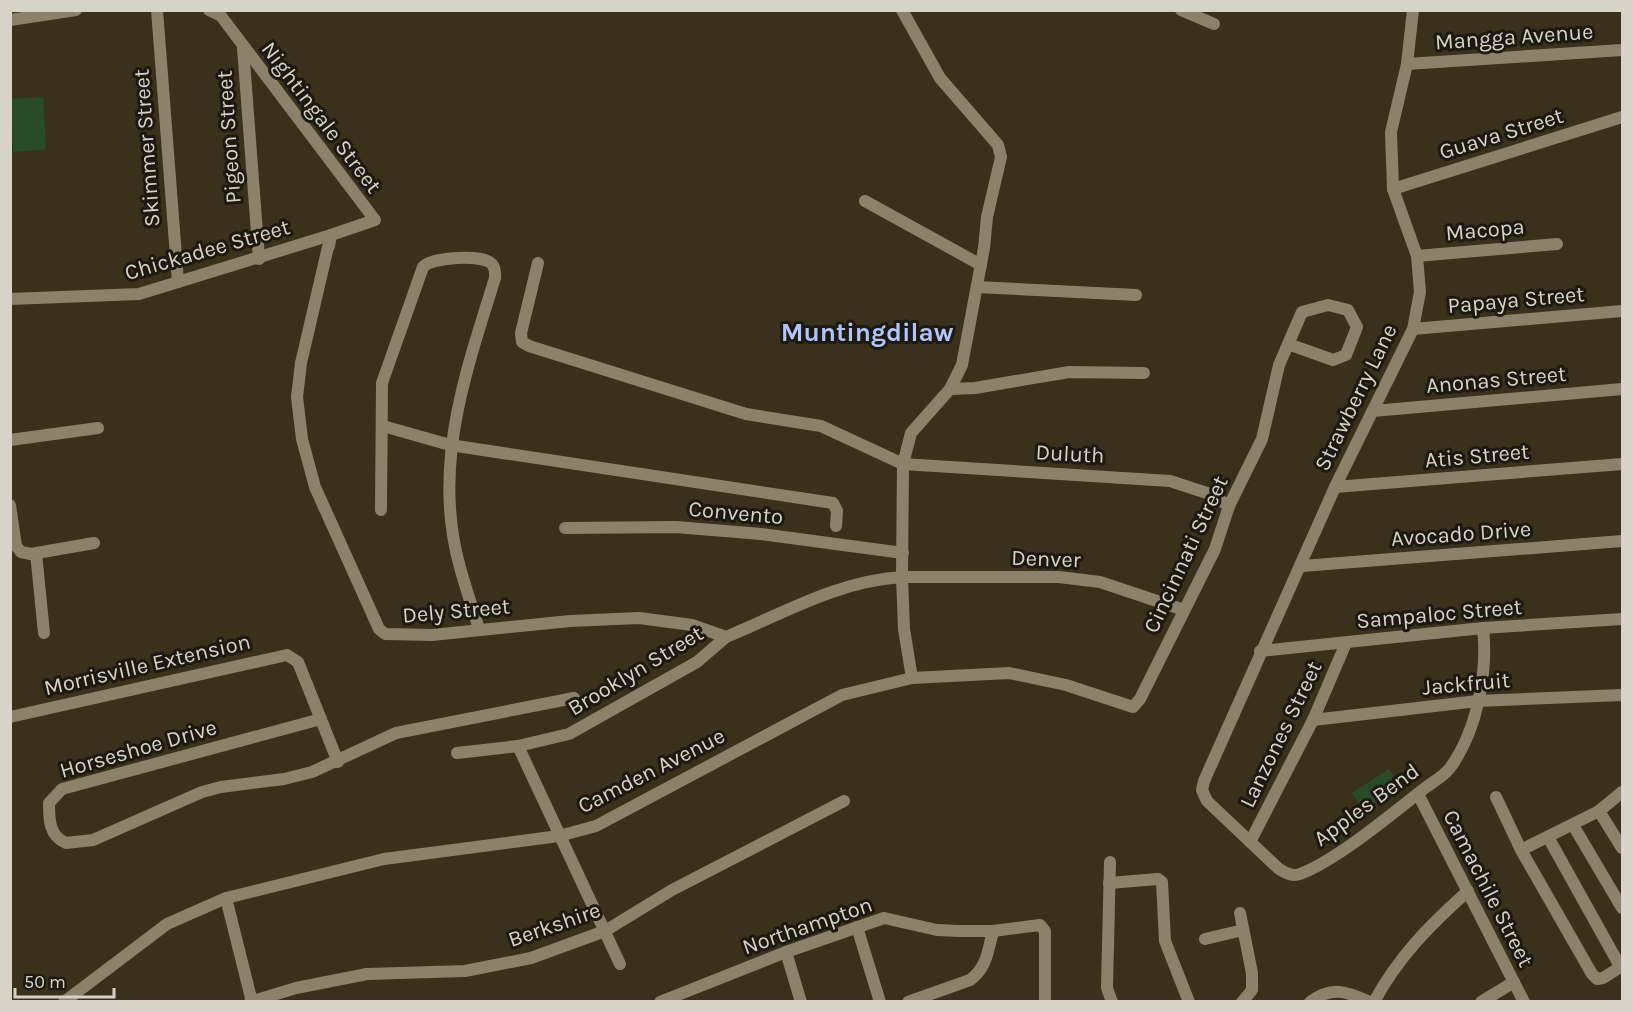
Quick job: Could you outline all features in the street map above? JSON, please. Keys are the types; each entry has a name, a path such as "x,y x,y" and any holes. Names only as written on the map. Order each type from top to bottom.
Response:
{"street":[{"path":"10,20 76,10"},
{"name":"Skimmer Street","path":"157,10 178,282"},
{"path":"902,10 940,78 1000,151 962,365 950,389 911,433 903,464 904,629 912,678"},
{"path":"1181,10 1214,24"},
{"name":"Strawberry Lane","path":"1204,781 1260,651 1302,566 1335,487 1413,329 1420,292 1417,256 1393,189 1391,132 1407,64 1413,10"},
{"name":"Nightingale Street","path":"211,11 221,16 375,220"},
{"name":"Pigeon Street","path":"243,48 259,259"},
{"name":"Mangga Avenue","path":"1407,64 1623,50"},
{"name":"Guava Street","path":"1393,189 1623,117"},
{"path":"865,201 981,265"},
{"name":"Chickadee Street","path":"10,299 139,294 330,241 375,220"},
{"name":"Dely Street","path":"330,241 309,322 297,397 302,439 315,487 382,632 394,636 432,635 479,629 639,618 692,625 726,638"},
{"name":"Macopa","path":"1417,256 1557,244"},
{"path":"381,510 382,383 423,267 434,259 482,259 491,262 495,269 495,278 472,350 450,445 452,528 479,629"},
{"path":"538,263 521,333 522,342 528,346 746,414 820,426 903,464"},
{"path":"977,287 1136,295"},
{"path":"1328,305 1348,310 1357,327 1346,355 1333,360 1288,344 1302,312 1328,305"},
{"name":"Papaya Street","path":"1413,329 1623,311"},
{"name":"Cincinnati Street","path":"1132,707 1140,699 1215,549 1229,506 1262,439 1279,365 1288,344"},
{"path":"950,389 983,387 1070,372 1144,373"},
{"name":"Anonas Street","path":"1373,411 1623,389"},
{"path":"383,426 450,445 833,503 837,511 836,526"},
{"path":"10,440 98,428"},
{"name":"Duluth","path":"903,464 1170,481 1210,494 1229,506"},
{"name":"Atis Street","path":"1335,487 1623,464"},
{"path":"10,506 18,550 26,554 94,543"},
{"name":"Convento","path":"565,528 686,528 761,534 903,553"},
{"name":"Avocado Drive","path":"1302,566 1623,541"},
{"path":"36,553 44,633"},
{"path":"726,638 809,599 876,579 902,577"},
{"name":"Denver","path":"902,577 1059,577 1100,582 1184,610"},
{"name":"Sampaloc Street","path":"1260,651 1483,628 1623,619"},
{"name":"Apples Bend","path":"1204,781 1202,790 1208,801 1279,869 1290,875 1299,875 1331,857 1449,770 1464,741 1478,701 1485,670 1483,628"},
{"name":"Brooklyn Street","path":"457,753 518,746 569,734 697,662 726,638"},
{"name":"Lanzones Street","path":"1250,842 1313,720 1346,643"},
{"name":"Morrisville Extension","path":"10,717 276,656 293,657 298,662 321,719"},
{"name":"Camden Avenue","path":"64,1002 167,924 226,898 384,859 560,836 596,826 842,695 912,678 1009,673 1066,685 1132,707"},
{"name":"Jackfruit","path":"1313,720 1478,701 1623,695"},
{"name":"Horseshoe Drive","path":"321,719 62,789 49,803 49,821 52,831 66,843 93,840 201,792 221,787 285,779 312,772 338,762 396,733 573,698"},
{"path":"321,719 338,762"},
{"path":"518,746 620,964"},
{"path":"1521,850 1599,811 1623,792"},
{"name":"Camachile Street","path":"1418,794 1524,1002"},
{"path":"1496,797 1521,850 1592,974 1596,979 1603,978 1622,967 1548,837"},
{"name":"Berkshire","path":"251,1001 296,988 368,974 465,971 531,958 605,931 672,890 844,801"},
{"path":"1599,811 1623,848"},
{"path":"1573,825 1623,908"},
{"path":"1110,861 1107,988 1112,1002"},
{"path":"1109,883 1158,879 1162,882 1165,941 1189,1002"},
{"path":"1310,1002 1323,993 1334,990 1348,992 1372,1002 1391,970 1432,924 1468,891"},
{"path":"226,898 251,1001"},
{"path":"1240,913 1252,973 1252,990 1242,1002"},
{"name":"Northampton","path":"660,1002 786,952 884,918 937,930 993,931 1036,924 1043,928 1046,1002"},
{"path":"857,927 880,1002"},
{"path":"1205,939 1243,930"},
{"path":"908,1002 978,975 983,968 993,931"},
{"path":"786,952 801,1002"},
{"path":"1481,1002 1514,982"}],"green space":[{"path":"43,97 46,149 13,152 11,99"},
{"path":"1389,769 1400,787 1364,811 1352,793"}],"district":[{"name":"Muntingdilaw","path":"867,332"}]}
